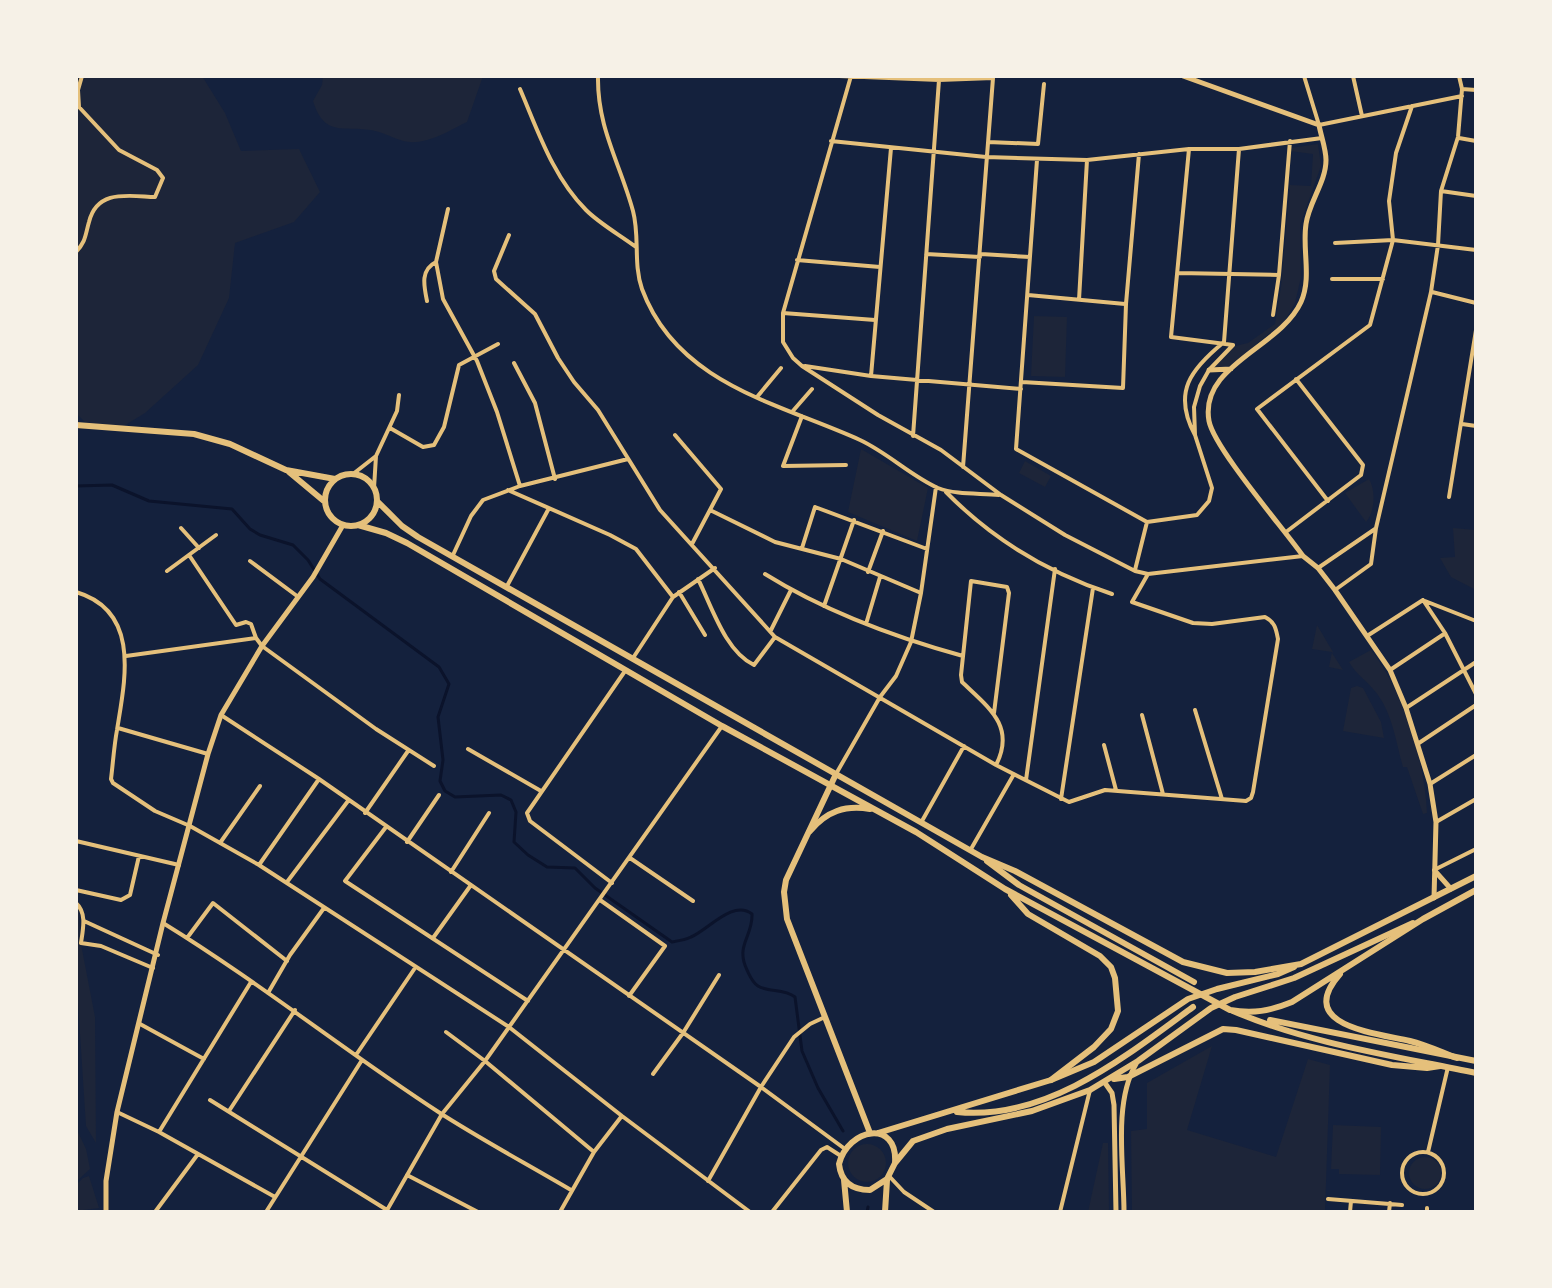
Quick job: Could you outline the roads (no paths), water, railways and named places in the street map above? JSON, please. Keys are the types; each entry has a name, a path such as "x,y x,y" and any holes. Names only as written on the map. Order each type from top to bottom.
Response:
{"main road":[{"path":"76,425 194,434 230,444 286,470 325,502 330,515 343,525 358,525 386,533 722,726 944,848 1005,889 1230,1010 1266,1025 1476,1073"},
{"path":"286,470 335,479 353,474 366,478 374,488 377,501 402,526 971,849 1019,885 1194,982"},
{"path":"325,502 327,490 335,479"},
{"path":"358,525 369,518 377,501"},
{"path":"836,774 791,868 784,892 787,919 873,1133"},
{"path":"810,831 819,821 842,808 855,807 881,813"},
{"path":"982,857 1015,871 1183,962 1227,973 1301,964"},
{"path":"847,1212 839,1164 843,1152 860,1136 951,1112 1051,1080 1094,1062 1188,999 1278,974 1476,876"},
{"path":"1005,889 1028,914 1100,956 1111,967 1115,978 1118,1011 1111,1029 1094,1047 1051,1080"},
{"path":"1230,1010 1248,1013 1269,1011 1292,1002 1423,919 1476,890"},
{"path":"885,1212 888,1178 895,1163 913,1141 947,1129 1032,1111 1090,1090 1138,1061 1211,1008 1294,978 1423,919"},
{"path":"1347,967 1326,995 1327,1009 1336,1020 1348,1027 1414,1042 1457,1058"},
{"path":"951,1112 975,1114 1018,1107 1068,1090 1117,1062 1193,1007"},
{"path":"1270,1020 1476,1061"},
{"path":"1108,1081 1128,1077 1223,1029 1392,1065 1444,1067"},
{"path":"873,1133 885,1136 893,1145 895,1163"},
{"path":"844,1180 851,1187 870,1190 888,1178"}],"street":[{"path":"76,252 86,240 89,219 102,200 112,195 155,197 163,178 157,170 119,150 79,107 78,90 82,76"},
{"path":"598,76 597,97 604,134 628,193 638,239 637,271 642,290 661,327 690,357 737,390 864,442 936,487 1001,495"},
{"path":"839,76 939,80 993,78 963,467"},
{"path":"851,76 783,313 783,342 793,358 913,436 941,450 1001,495 1065,535 1135,571 1148,574 1303,556"},
{"path":"1183,76 1319,125 1476,90"},
{"path":"1304,76 1326,158 1305,227 1305,290 1301,303 1286,326 1218,380 1210,398 1209,422 1219,444 1303,556 1318,568 1335,590 1390,670 1419,743 1430,784 1436,822 1434,898"},
{"path":"1353,76 1362,116"},
{"path":"1335,590 1371,564 1376,528 1431,292 1441,191 1458,137 1462,92 1459,76"},
{"path":"913,436 939,80"},
{"path":"988,142 1038,144 1044,84"},
{"path":"520,89 547,152 570,191 588,212 636,247"},
{"path":"1328,501 1258,412 1258,406 1366,330 1372,319 1393,240 1389,201 1396,153 1412,106"},
{"path":"1458,137 1476,141"},
{"path":"831,141 986,157 1087,160 1189,149 1239,149 1322,138"},
{"path":"1273,315 1290,141"},
{"path":"871,376 891,148"},
{"path":"1189,149 1171,337 1233,345 1209,370 1200,386 1194,407 1195,435"},
{"path":"1037,160 1016,449 1147,522 1197,515 1209,501 1212,488 1187,420 1185,388 1193,370 1224,342 1239,149"},
{"path":"1022,382 1123,388 1126,304 1139,154"},
{"path":"1079,300 1087,160"},
{"path":"1441,191 1476,196"},
{"path":"448,209 436,262 443,299 474,357 497,412 520,486"},
{"path":"509,235 494,271 496,279 535,314 558,358 598,410 660,510 775,637 1061,800 1069,802 1105,790 1116,790 1246,801 1253,792 1278,639 1276,627 1265,617 1212,624 1193,623 1132,602 1148,574"},
{"path":"1335,243 1393,240 1476,250"},
{"path":"926,254 1031,257"},
{"path":"797,260 880,267"},
{"path":"427,301 424,275 436,262"},
{"path":"1178,273 1279,275"},
{"path":"1332,279 1383,279"},
{"path":"1431,292 1476,303"},
{"path":"1028,295 1126,304"},
{"path":"783,313 875,320"},
{"path":"1449,497 1476,330"},
{"path":"390,428 423,447 434,445 444,427 459,365 498,344"},
{"path":"514,363 535,403 555,479"},
{"path":"802,366 871,376 1021,389"},
{"path":"757,398 781,368"},
{"path":"1209,370 1231,369"},
{"path":"1286,532 1361,475 1363,465 1296,379"},
{"path":"792,412 812,389"},
{"path":"374,488 376,456 390,428 399,395"},
{"path":"802,416 783,466 846,465"},
{"path":"1462,424 1476,426"},
{"path":"675,435 721,489 692,544"},
{"path":"353,474 376,456"},
{"path":"453,555 471,516 483,500 520,486 628,458"},
{"path":"836,774 880,697 896,676 911,642 936,487"},
{"path":"508,490 636,549 673,597"},
{"path":"945,490 963,509 1023,555 1112,594"},
{"path":"802,548 815,507 927,549"},
{"path":"507,586 548,510"},
{"path":"710,510 775,542 841,559 921,593"},
{"path":"824,606 854,520"},
{"path":"1135,571 1147,522"},
{"path":"106,1212 106,1181 117,1112 158,955 163,923 221,715 262,646 313,577 343,525"},
{"path":"181,528 199,548"},
{"path":"1318,568 1376,528"},
{"path":"868,572 883,531"},
{"path":"167,571 216,535"},
{"path":"189,555 236,625 251,624 262,646 408,751 434,766"},
{"path":"250,561 297,596"},
{"path":"633,658 673,597 715,568"},
{"path":"1026,780 1055,569"},
{"path":"765,574 791,590 866,624 911,642 963,656"},
{"path":"866,624 880,577"},
{"path":"698,579 727,638 743,659 754,665 775,637"},
{"path":"994,713 1009,593 1002,584 971,581 962,682 994,713 1003,738 996,765"},
{"path":"1061,800 1093,588"},
{"path":"771,630 791,590"},
{"path":"679,592 705,635"},
{"path":"77,594 86,595 108,611 120,631 126,656 111,779 118,787 155,811 190,826 287,882 509,1027 750,1212"},
{"path":"1365,637 1423,600"},
{"path":"1423,600 1476,621"},
{"path":"1423,600 1445,633 1462,672 1476,694"},
{"path":"1390,670 1445,633"},
{"path":"126,656 256,638"},
{"path":"1406,708 1476,662"},
{"path":"610,886 530,821 527,813 625,671"},
{"path":"1419,743 1476,705"},
{"path":"1195,710 1222,799"},
{"path":"221,715 319,779 761,1087 843,1152"},
{"path":"1142,715 1163,794"},
{"path":"210,1100 387,1211 442,1114 485,1061 722,726"},
{"path":"117,728 208,754"},
{"path":"1104,745 1116,790"},
{"path":"922,821 964,746"},
{"path":"468,749 541,791"},
{"path":"365,813 408,751"},
{"path":"1430,784 1476,755"},
{"path":"971,849 1014,774"},
{"path":"259,865 319,779"},
{"path":"220,843 260,786"},
{"path":"407,842 439,795"},
{"path":"1436,822 1476,799"},
{"path":"287,882 348,801"},
{"path":"451,872 489,813"},
{"path":"386,827 345,881 528,1001"},
{"path":"76,841 179,865"},
{"path":"1434,870 1476,849"},
{"path":"76,890 126,899 130,895 139,856"},
{"path":"630,858 693,901"},
{"path":"1434,870 1451,889"},
{"path":"433,938 471,885"},
{"path":"601,898 665,946 629,996"},
{"path":"76,903 81,907 84,921 81,943 101,946 153,968"},
{"path":"187,938 213,903 287,961"},
{"path":"268,993 325,908"},
{"path":"84,921 158,955"},
{"path":"163,923 295,1010 442,1114 571,1190"},
{"path":"356,1055 415,968"},
{"path":"653,1074 719,975"},
{"path":"159,1132 251,982"},
{"path":"229,1111 295,1010"},
{"path":"708,1181 761,1087 794,1037 825,1017"},
{"path":"140,1024 204,1059"},
{"path":"446,1032 594,1152"},
{"path":"266,1212 362,1060"},
{"path":"1124,1212 1123,1105 1128,1077 1138,1061"},
{"path":"1428,1152 1444,1067"},
{"path":"1108,1081 1114,1105 1116,1212"},
{"path":"1060,1212 1090,1090"},
{"path":"76,1110 76,1175"},
{"path":"117,1112 275,1197"},
{"path":"560,1212 594,1152 622,1116"},
{"path":"772,1212 821,1150 827,1147 843,1152"},
{"path":"1428,1152 1440,1161 1444,1175 1432,1193 1417,1194 1405,1186 1403,1164 1414,1154 1428,1152"},
{"path":"155,1212 198,1154"},
{"path":"407,1175 478,1212"},
{"path":"888,1178 934,1212"},
{"path":"1328,1199 1402,1205"},
{"path":"1350,1212 1351,1201"},
{"path":"1389,1212 1390,1203"}],"waterway":[{"path":"76,486 112,485 149,501 232,509 250,529 260,535 293,545 308,560 320,579 439,667 449,684 438,717 443,760 440,781 445,791 455,797 501,795 511,800 516,812 514,842 528,855 547,867 575,868 595,888 672,942 691,937 737,910 752,914 743,954 747,970 758,986 795,997 802,1051 818,1088 843,1131"},
{"path":"867,1212 868,1207"}]}
